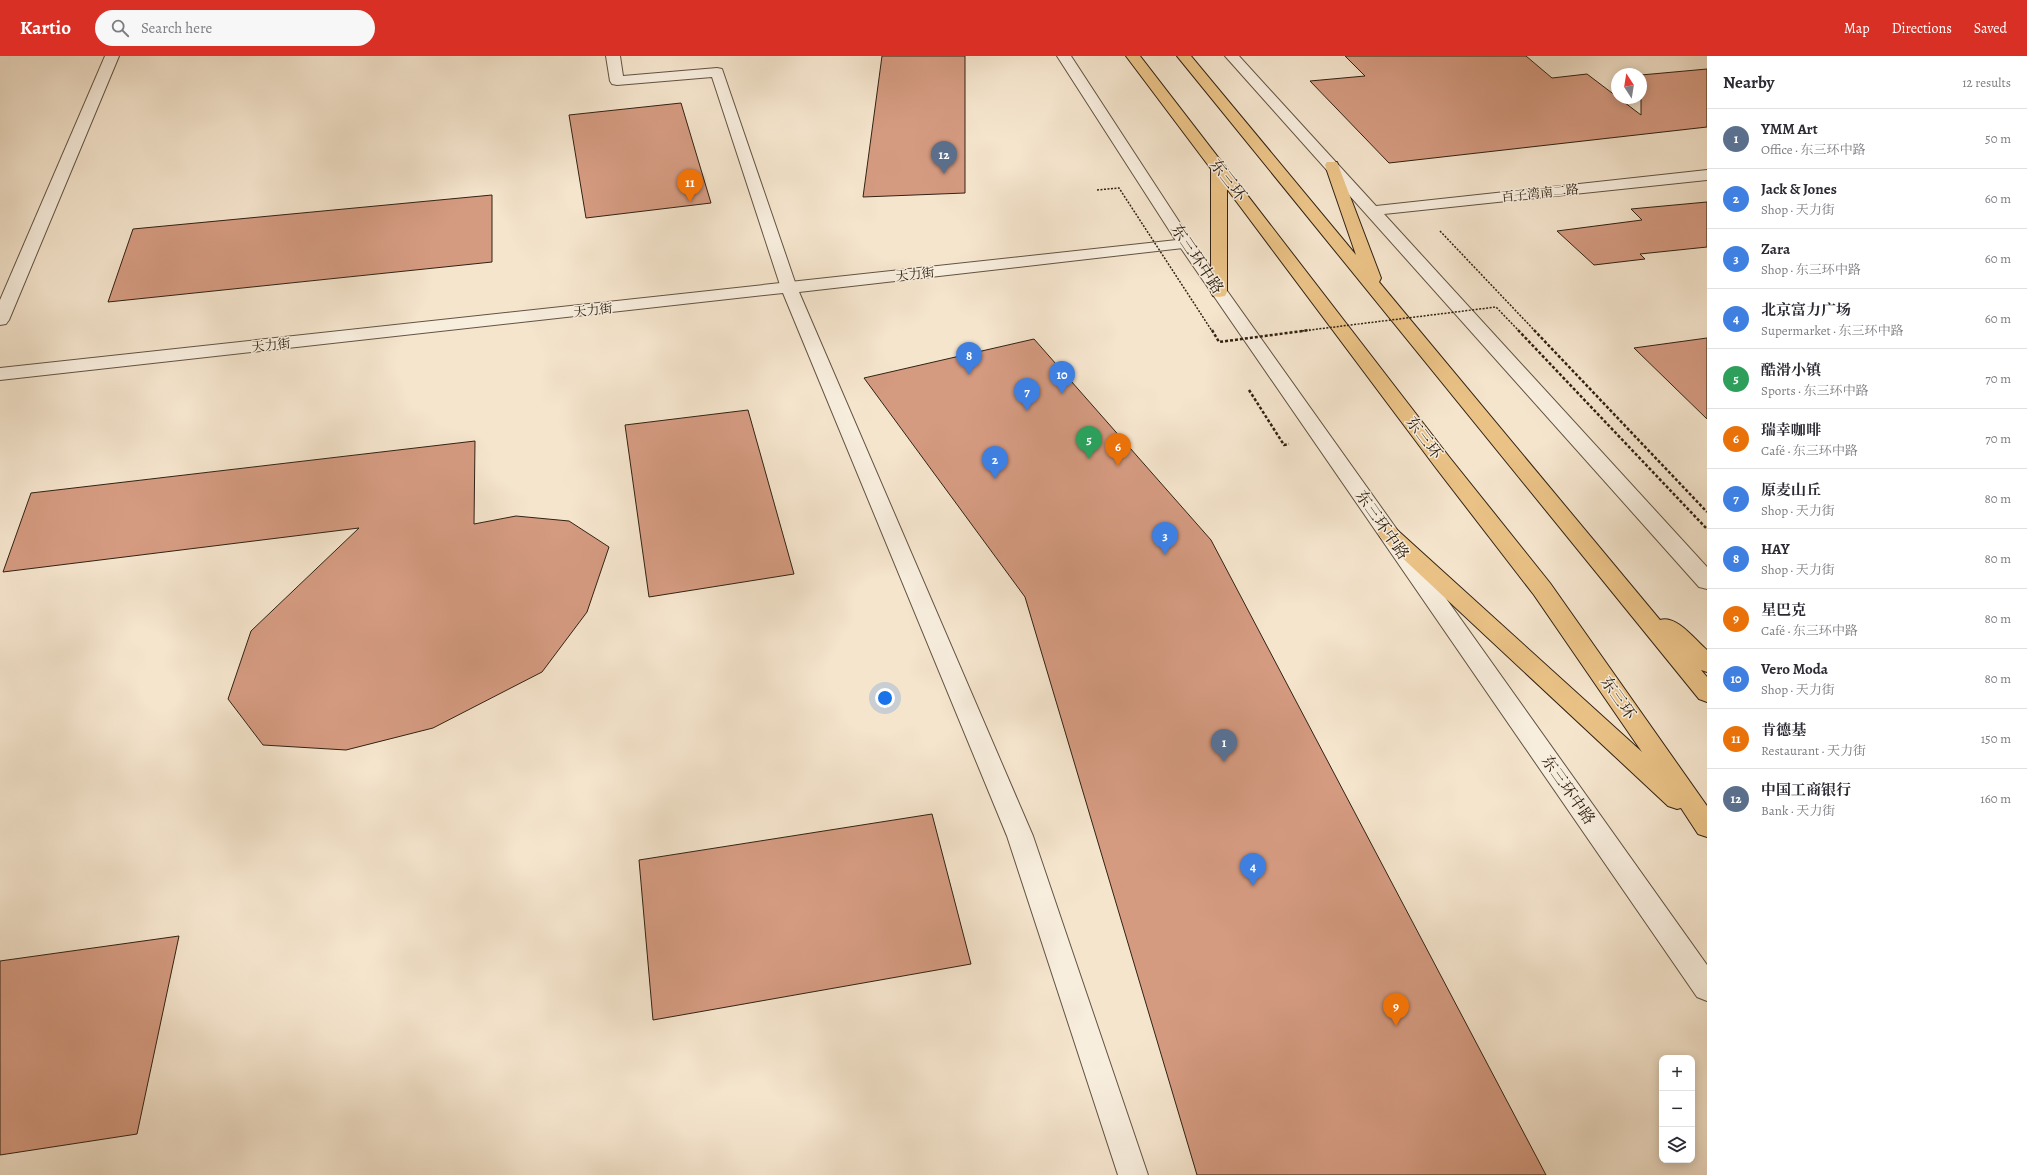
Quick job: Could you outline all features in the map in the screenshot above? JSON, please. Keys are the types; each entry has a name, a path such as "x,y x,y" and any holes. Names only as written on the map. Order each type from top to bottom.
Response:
{"highway":[{"name":"东三环","path":"1133,56 1443,463 1542,588 1707,826"},
{"path":"1184,56 1707,693"},
{"path":"1332,165 1379,294"},
{"path":"1219,168 1219,292"},
{"path":"1388,533 1707,826"},
{"path":"1614,581 1707,663"}],"street":[{"path":"0,320 112,56"},
{"path":"613,56 617,81 717,72 789,288 1020,836 1134,1175"},
{"name":"东三环中路","path":"1064,56 1186,244 1219,292 1707,988"},
{"path":"1232,56 1707,582"},
{"name":"百子湾南二路","path":"1372,211 1707,174"},
{"name":"天力街","path":"0,374 1186,244"}],"path":[{"path":"1097,190 1119,188 1223,348"},
{"path":"1435,225 1707,512"},
{"path":"1219,342 1496,307 1707,529"},
{"path":"1248,387 1284,445"}],"building":[{"path":"882,56 965,56 965,193 863,197"},
{"path":"1345,56 1526,56 1552,78 1587,74 1611,92 1611,104 1627,104 1641,115 1641,104 1647,104 1647,74 1707,69 1707,127 1389,163 1310,81 1365,76"},
{"path":"681,103 711,203 586,218 569,115"},
{"path":"492,195 492,262 108,302 133,229"},
{"path":"1707,202 1707,247 1640,254 1645,259 1594,265 1557,231 1642,220 1631,209"},
{"path":"1707,338 1707,419 1634,348"},
{"path":"1034,339 1211,540 1546,1175 1197,1175 1025,597 864,378"},
{"path":"748,410 794,574 649,597 625,425"},
{"path":"475,441 474,524 516,516 569,521 609,547 587,612 542,672 433,728 346,750 263,745 228,699 251,631 359,528 3,572 31,493"},
{"path":"932,814 971,964 653,1020 639,860"},
{"path":"179,936 137,1134 0,1155 0,961"}],"place":[{"name":"中国工商银行","path":"944,174"},
{"name":"肯德基","path":"690,202"},
{"name":"HAY","path":"969,375"},
{"name":"Vero Moda","path":"1062,394"},
{"name":"原麦山丘","path":"1027,411"},
{"name":"酷滑小镇","path":"1089,459"},
{"name":"瑞幸咖啡","path":"1118,466"},
{"name":"Jack & Jones","path":"995,479"},
{"name":"Zara","path":"1165,555"},
{"name":"YMM Art","path":"1224,762"},
{"name":"北京富力广场","path":"1253,886"},
{"name":"星巴克","path":"1396,1026"}]}
